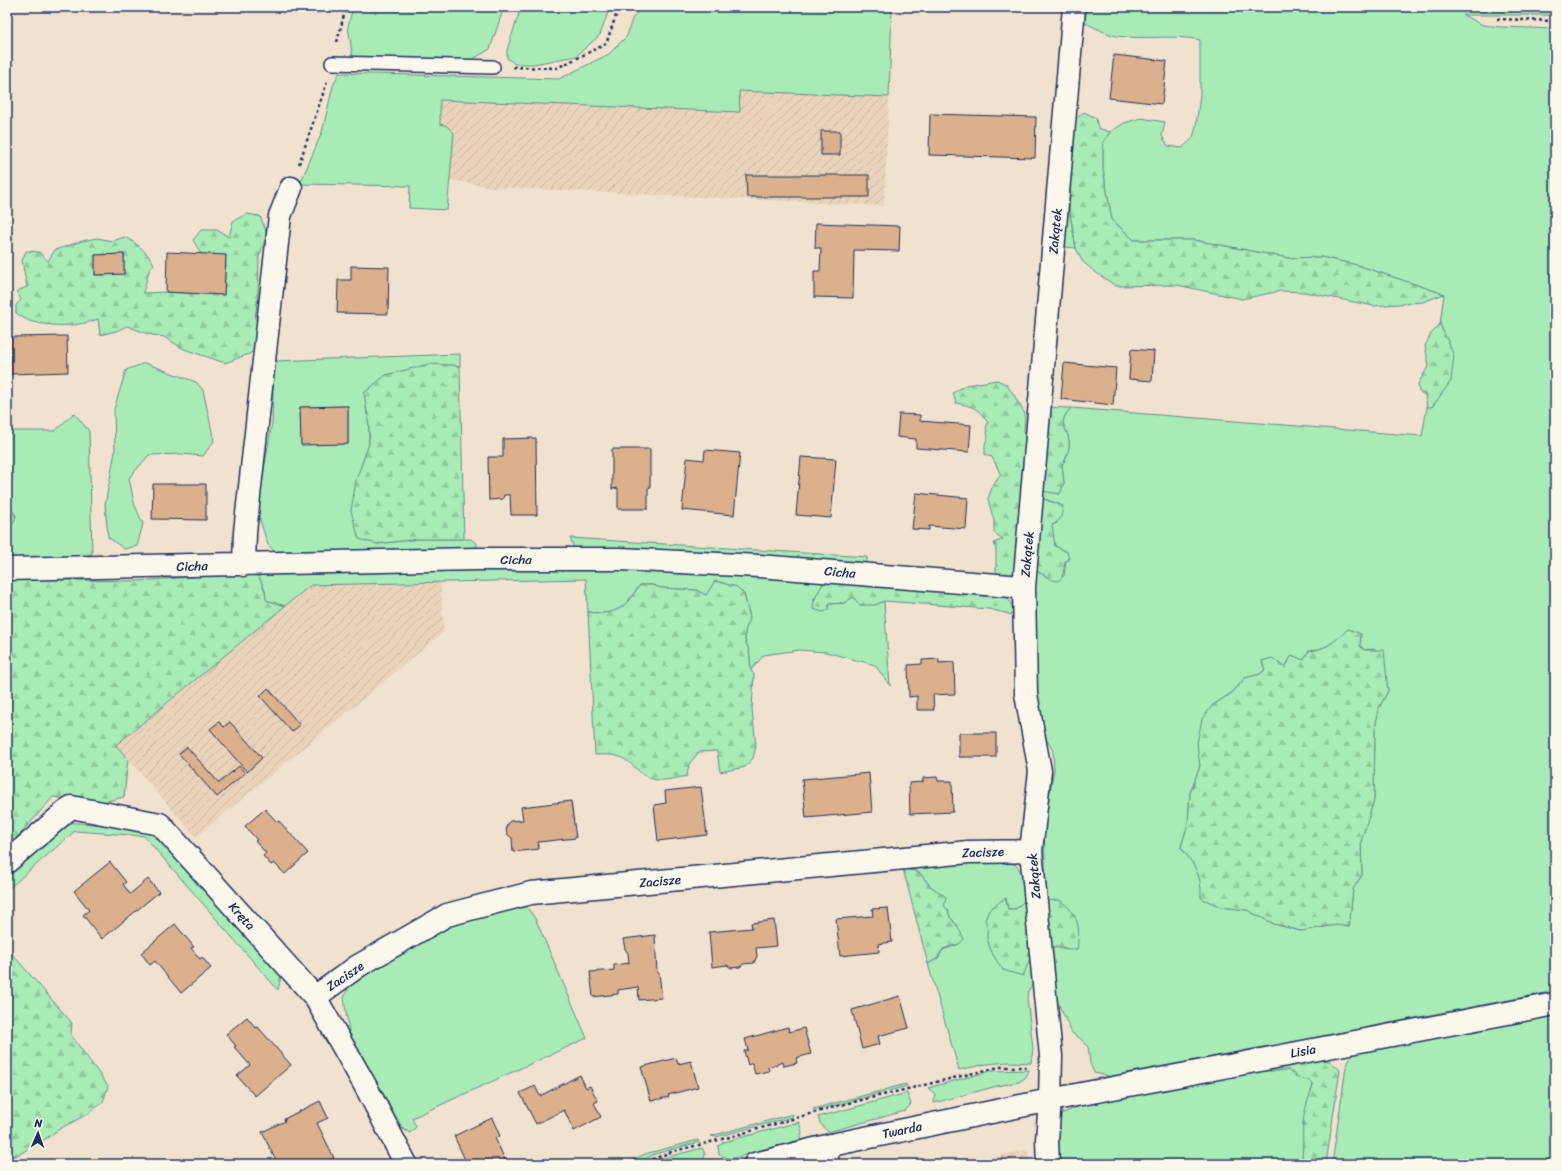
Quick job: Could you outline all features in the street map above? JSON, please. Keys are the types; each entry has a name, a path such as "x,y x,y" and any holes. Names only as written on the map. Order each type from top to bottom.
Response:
{"street":[{"name":"Zakątek","path":"1048,1164 1046,1140 1050,1100 1051,1056 1032,851 1040,772 1026,694 1024,587 1074,7"},
{"path":"244,564 245,532 280,216 291,188"},
{"name":"Cicha","path":"7,569 469,559 620,559 759,566 1024,587"},
{"name":"Kręta","path":"7,862 71,806 160,824 315,997 366,1087 406,1164"},
{"name":"Zacisze","path":"315,997 358,966 447,915 531,893 969,852 1032,851"},
{"name":"Lisia","path":"1050,1100 1555,1004"},
{"name":"Twarda","path":"755,1164 832,1154 1050,1100"}],"lane":[{"path":"332,63 492,67"}],"path":[{"path":"291,188 326,86 346,7"},
{"path":"492,67 557,68 606,44 619,7"},
{"path":"1497,20 1555,21"},
{"path":"641,1164 671,1152 842,1105 999,1067 1051,1069"}],"shaded area":[{"path":"739,91 889,97 884,206 491,187 450,180 454,133 440,124 440,100 739,112"},
{"path":"441,583 444,632 196,837 116,745 311,585"},
{"path":"1028,1149 1029,1164 964,1164"}],"green space":[{"path":"353,7 504,7 490,49 470,61 353,60 348,26"},
{"path":"521,7 610,7 600,35 576,56 534,64 515,64 507,58 507,50"},
{"path":"641,7 892,7 889,97 739,91 740,112 440,100 440,124 447,126 454,133 447,210 409,208 410,186 300,184 322,132 333,86 339,73 559,79 609,54 627,36 632,19"},
{"path":"1087,7 1555,7 1555,15 1463,15 1483,25 1555,29 1555,991 1337,1033 1172,1067 1123,1079 1094,1073 1090,1063 1088,1047 1081,1039 1072,1033 1053,992 1046,947 1077,949 1046,900 1044,822 1054,770 1053,751 1044,735 1037,728 1033,569 1047,577 1064,576 1067,552 1055,546 1051,525 1057,523 1059,504 1041,498 1037,487 1059,494 1064,483 1062,465 1067,454 1069,441 1063,422 1064,418 1071,408 1422,436 1427,407 1432,406 1447,342 1440,324 1444,294 1357,265 1321,257 1288,258 1194,240 1134,240 1112,220 1103,169 1103,142 1110,132 1124,123 1141,118 1165,122 1162,136 1168,146 1182,148 1193,138 1200,94 1200,40 1179,37 1117,36 1085,23","holes":["1348,629 1364,650 1374,649 1388,691 1379,708 1375,728 1374,800 1361,841 1362,875 1353,889 1349,927 1336,925 1301,931 1274,924 1247,910 1221,907 1202,898 1199,876 1181,847 1188,824 1190,793 1200,766 1213,705 1233,692 1245,678 1260,674 1265,669 1262,662 1272,659 1285,668 1290,658 1303,660 1315,651 1339,639"]},
{"path":"1084,112 1096,118 1098,128 1110,132 1103,142 1103,169 1112,220 1134,240 1194,240 1288,258 1321,257 1357,265 1444,294 1423,302 1374,306 1304,292 1280,291 1242,299 1177,285 1116,286 1082,261 1076,248 1069,208 1071,180 1069,165 1074,120"},
{"path":"1069,165 1071,180 1069,208 1076,248 1066,247 1063,229"},
{"path":"247,214 260,216 267,234 259,257 258,294 255,319 262,327 264,345 249,354 225,363 184,349 164,337 148,334 127,326 116,331 100,335 98,319 74,325 49,325 26,320 16,313 16,305 21,300 17,291 27,287 22,261 26,251 39,252 48,261 55,250 82,241 97,238 112,241 125,237 138,245 145,252 154,264 149,271 143,293 166,292 224,295 226,255 201,254 193,240 201,230 217,230 229,237 233,221","holes":["124,254 124,274 95,275 95,255"]},
{"path":"1440,324 1454,356 1451,381 1432,407 1427,407 1425,395 1419,392 1418,384 1429,365 1425,346 1431,334"},
{"path":"460,354 460,367 433,367 386,375 366,408 369,425 369,444 363,461 377,544 418,539 471,539 477,544 477,553 276,553 268,545 257,511 272,423 274,361","holes":["348,406 348,444 301,444 300,407"]},
{"path":"145,363 196,382 203,390 214,441 203,456 182,454 149,455 129,478 134,503 143,524 137,546 124,549 108,537 105,505 115,452 114,409 126,370"},
{"path":"429,364 452,365 460,367 464,539 418,539 377,544 359,539 351,511 356,480 369,444 369,425 364,393 386,375"},
{"path":"997,380 1006,384 1025,414 1024,431 1026,442 1043,407 1071,408 1063,422 1069,441 1067,454 1062,465 1064,483 1060,494 1042,491 1041,498 1063,506 1060,518 1052,525 1055,546 1067,552 1069,560 1065,561 1062,577 1056,581 1030,568 1018,566 1011,583 996,574 996,550 994,543 1003,539 994,533 994,521 988,499 993,485 1001,475 992,457 985,455 985,444 988,437 986,428 988,423 975,408 956,403 953,393 966,385"},
{"path":"74,413 89,431 92,554 33,562 7,562 7,530 11,528 16,516 7,503 7,431 55,431"},
{"path":"7,503 16,516 11,528 7,530"},
{"path":"570,538 867,557 867,564 635,548 575,550"},
{"path":"595,567 825,579 819,593 813,600 829,604 844,603 853,597 875,605 884,601 890,686 875,665 826,652 799,650 764,655 751,670 749,650 745,641 745,631 750,618 744,594 723,583 715,581 706,596 696,590 640,585 619,609 607,613 598,613 588,612 586,579 311,585 285,606 265,600 265,591 257,572"},
{"path":"257,572 265,591 266,600 285,606 116,745 128,759 124,797 99,803 53,797 7,849 7,579 138,581"},
{"path":"825,579 1000,590 1009,600 1017,616 989,609 884,601 875,605 860,605 853,597 844,603 829,604 828,610 823,612 813,609 813,605"},
{"path":"715,581 737,587 744,594 750,618 745,631 745,641 749,650 751,670 754,675 752,709 756,746 753,758 745,767 720,772 717,751 699,752 689,764 687,776 658,780 642,774 628,761 621,757 612,755 595,755 588,612 607,613 619,609 640,585 696,590 706,595"},
{"path":"1348,629 1361,634 1360,646 1364,650 1384,650 1388,691 1379,708 1375,728 1374,800 1361,841 1362,875 1353,889 1349,927 1336,925 1301,931 1274,924 1247,910 1221,907 1201,898 1199,876 1181,847 1188,824 1190,793 1200,766 1197,743 1202,719 1213,705 1233,692 1245,678 1260,674 1265,670 1262,661 1272,658 1285,668 1292,655 1303,660 1309,651 1320,649 1330,644"},
{"path":"65,822 158,829 282,971 278,990 144,836 75,831 7,890 7,872"},
{"path":"1000,858 1016,865 1026,879 1029,905 1016,909 1008,909 1006,898 989,927 987,939 1030,957 1033,951 1033,985 1028,991 1027,998 1033,1048 1031,1063 1009,1062 987,1064 959,1070 928,964 938,958 943,950 959,944 958,927 950,917 948,910 935,890 929,885 921,874 915,871 903,869 940,861"},
{"path":"903,869 915,871 921,874 929,885 946,897 944,906 948,910 950,917 958,927 964,939 959,944 943,949 938,958 928,964"},
{"path":"1005,898 1008,909 1016,909 1023,902 1060,900 1071,911 1077,921 1079,933 1077,949 1054,946 1033,951 1023,976 1003,970 990,949 985,920 989,910"},
{"path":"525,905 535,918 587,1038 412,1118 416,1127 410,1133 403,1129 349,1032 344,998 352,977 406,946 466,918"},
{"path":"7,948 72,1023 71,1035 108,1086 103,1102 88,1114 61,1128 44,1140 7,1161"},
{"path":"1555,1013 1555,1164 1332,1164 1346,1067 1353,1051"},
{"path":"1309,1059 1330,1061 1340,1070 1326,1164 1301,1164 1304,1118 1313,1085 1309,1080 1298,1078 1288,1070 1261,1070"},
{"path":"1029,1070 1026,1077 1019,1082 997,1086 934,1103 935,1094 928,1088 990,1071"},
{"path":"1261,1070 1288,1070 1298,1078 1308,1080 1313,1085 1303,1124 1304,1150 1301,1164 1059,1164 1059,1115 1079,1106 1244,1072"},
{"path":"906,1084 907,1086 814,1111 813,1109"},
{"path":"907,1093 911,1104 905,1111 828,1132 820,1123 818,1117"},
{"path":"793,1114 792,1117 716,1137 711,1136"},
{"path":"799,1122 802,1132 800,1140 731,1159 719,1155 718,1146 724,1142"},
{"path":"698,1140 699,1142 655,1154 635,1164 625,1164 645,1154"},
{"path":"702,1148 705,1154 703,1164 650,1164 660,1159"}],"building":[{"path":"1114,55 1167,61 1162,104 1109,98"},
{"path":"930,114 1036,117 1035,158 929,155"},
{"path":"821,131 840,131 840,155 821,155"},
{"path":"746,175 869,175 869,197 747,197"},
{"path":"816,223 900,226 899,251 854,250 853,298 814,297 814,271 820,271 821,248 815,248"},
{"path":"167,252 226,255 224,295 166,292"},
{"path":"124,254 124,274 95,275 95,255"},
{"path":"351,266 389,267 388,314 337,313 338,280 351,280"},
{"path":"67,336 68,372 11,374 11,337"},
{"path":"1131,349 1154,351 1152,381 1129,379"},
{"path":"1064,363 1116,368 1113,405 1061,399"},
{"path":"348,406 348,444 301,445 300,407"},
{"path":"899,414 920,415 920,421 971,425 969,452 916,448 916,439 897,437"},
{"path":"536,438 537,515 511,515 510,495 504,495 503,499 489,500 488,457 503,457 503,439"},
{"path":"612,449 650,449 650,488 648,488 648,509 618,509 618,488 612,489"},
{"path":"705,450 740,453 734,515 682,510 687,458 704,460"},
{"path":"801,457 836,459 831,518 796,515"},
{"path":"153,484 206,484 206,520 152,519"},
{"path":"916,493 968,498 966,529 929,526 929,530 912,529"},
{"path":"939,659 939,663 954,662 955,694 933,695 934,710 917,710 917,696 909,697 908,665 922,664 922,660"},
{"path":"268,688 300,725 292,732 260,696"},
{"path":"219,722 224,727 230,722 262,758 247,772 210,729"},
{"path":"959,733 996,733 996,757 959,757"},
{"path":"187,747 219,783 239,766 245,773 217,797 179,754"},
{"path":"869,773 872,812 806,818 802,779"},
{"path":"937,777 938,781 952,781 953,812 910,814 909,783 923,782 923,778"},
{"path":"701,787 707,835 658,841 654,805 666,803 665,791"},
{"path":"571,801 576,838 538,842 539,849 513,852 512,838 507,834 506,827 510,821 523,820 521,807"},
{"path":"265,809 277,822 279,821 308,853 285,874 274,863 271,865 263,856 266,853 255,841 257,840 245,826"},
{"path":"110,862 126,882 123,884 130,894 148,879 159,892 102,939 83,915 89,910 74,891"},
{"path":"888,908 892,942 878,944 879,952 840,956 836,919 873,916 872,909"},
{"path":"774,920 777,946 756,948 757,956 754,963 743,964 740,967 731,968 727,965 712,967 709,932 752,928 751,923"},
{"path":"175,924 194,947 191,948 200,959 202,957 211,968 181,993 155,961 150,965 141,953"},
{"path":"655,935 657,973 659,973 662,998 639,1000 638,987 618,990 618,994 593,997 590,972 614,970 614,965 629,963 628,953 625,949 623,939"},
{"path":"900,996 909,1028 878,1036 880,1044 862,1049 852,1010"},
{"path":"247,1017 256,1028 258,1027 291,1065 255,1096 237,1076 250,1065 234,1047 236,1046 226,1034"},
{"path":"788,1027 789,1032 804,1028 811,1054 796,1058 797,1063 784,1066 783,1062 768,1067 769,1071 755,1074 752,1063 748,1065 744,1051 748,1050 745,1039"},
{"path":"676,1058 678,1064 691,1061 698,1087 668,1095 669,1097 651,1101 641,1067"},
{"path":"580,1075 586,1088 590,1086 598,1101 594,1103 601,1117 574,1131 564,1110 536,1124 520,1093 535,1086 540,1096"},
{"path":"320,1101 328,1118 317,1123 334,1158 323,1164 284,1164 282,1160 277,1163 262,1132"},
{"path":"492,1118 500,1136 495,1138 507,1164 467,1164 454,1136"}]}
